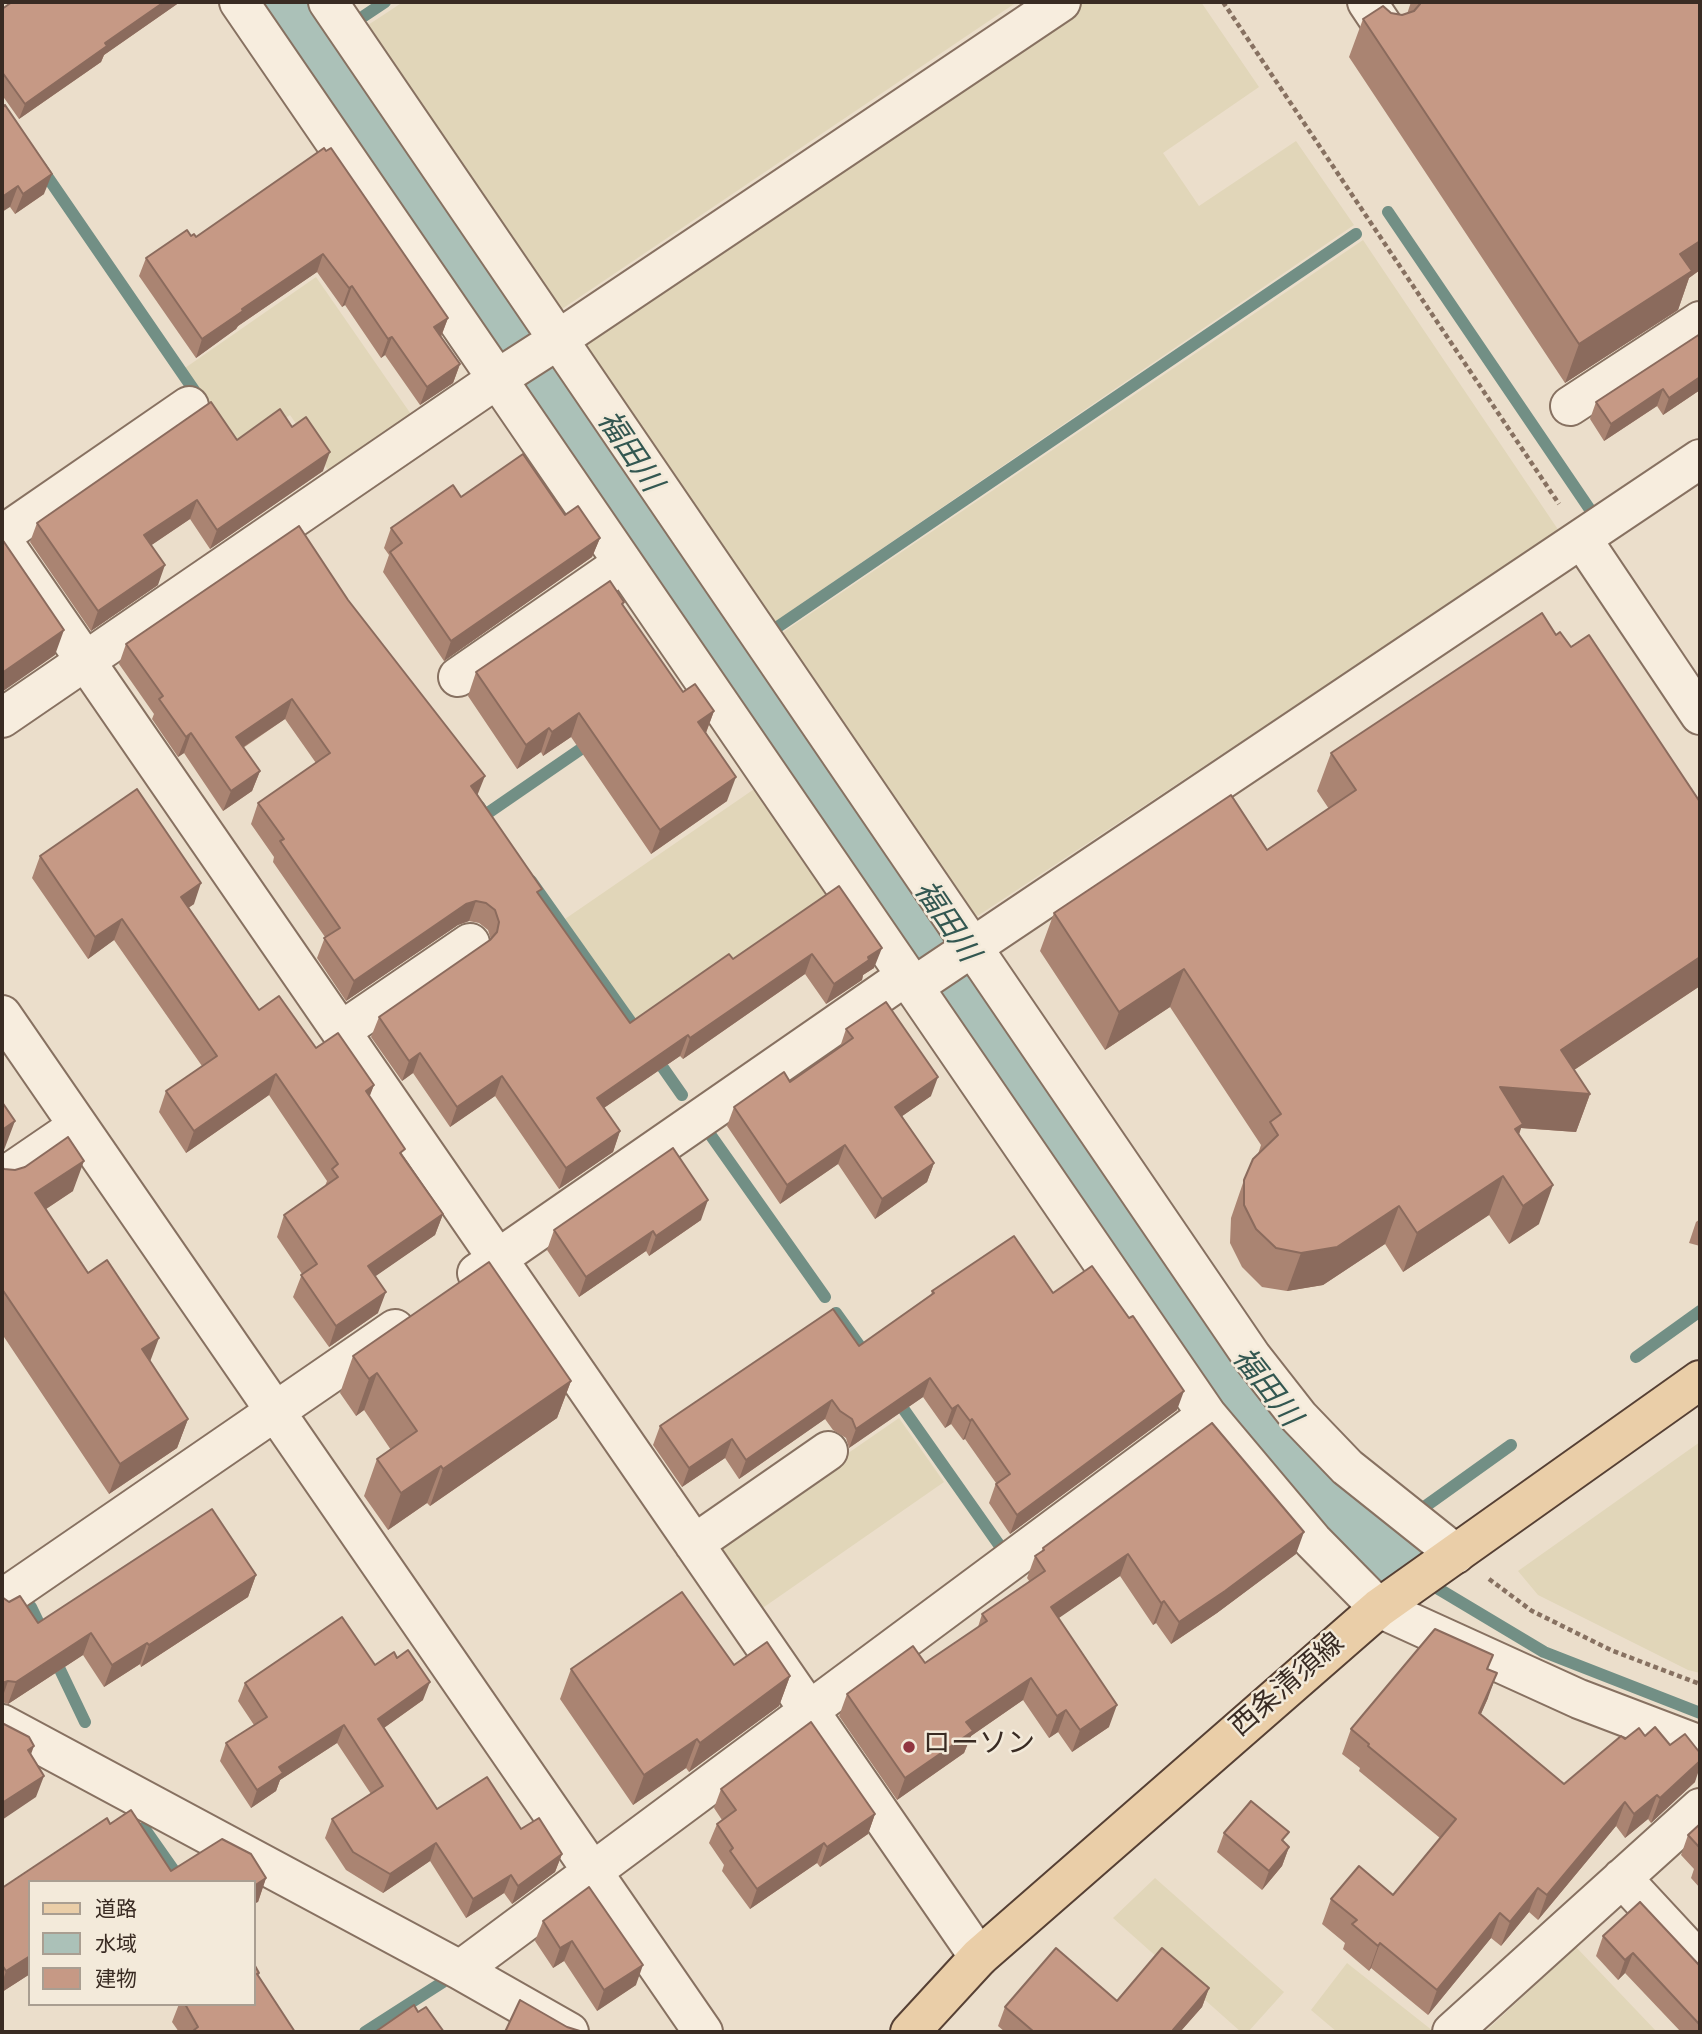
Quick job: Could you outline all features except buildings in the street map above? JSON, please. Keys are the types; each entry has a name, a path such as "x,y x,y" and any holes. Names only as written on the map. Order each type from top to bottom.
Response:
{"main road":[{"name":"西条清須線","path":"910,2032 979,1957 1387,1602 1700,1380"}],"street":[{"path":"239,2 623,563 914,981 1207,1415 1313,1541 1387,1602 1579,1699 1700,1745"},
{"path":"328,2 554,342 1252,1357 1299,1417 1347,1467 1448,1559"},
{"path":"2,718 497,379 1061,2"},
{"path":"1570,406 1700,321"},
{"path":"189,406 2,538 979,1957"},
{"path":"453,1289 914,981 969,949 1700,458"},
{"path":"1582,539 1700,715"},
{"path":"458,677 623,563"},
{"path":"341,1031 470,943"},
{"path":"2,1014 703,2032"},
{"path":"2,1178 78,1126"},
{"path":"4,1592 275,1412 419,1312"},
{"path":"460,1970 1207,1415"},
{"path":"694,1544 828,1451"},
{"path":"2,1724 460,1970 569,2032"},
{"path":"1452,2032 1700,1808"},
{"path":"1622,1878 1700,1962"}],"path":[{"path":"1223,2 1582,539"},
{"path":"1448,1559 1532,1611 1613,1651 1700,1684"}],"shaded area":[{"path":"403,2 1017,2 556,313 365,27"},
{"path":"1078,2 1201,2 1259,87 1163,153 1199,206 1296,141 1354,225 769,626 574,339"},
{"path":"1363,240 1559,531 967,923 776,637"},
{"path":"316,277 415,420 333,477 290,415 240,448 185,368"},
{"path":"763,783 837,891 641,1028 565,919"},
{"path":"899,1418 944,1482 754,1614 709,1549"},
{"path":"1700,1442 1700,1673 1688,1670 1538,1595 1518,1571"},
{"path":"1155,1878 1284,1992 1248,2032 1241,2032 1113,1918"},
{"path":"1576,1947 1657,2032 1485,2032"},
{"path":"1347,1963 1433,2031 1337,2032 1311,2010"}],"water":[{"path":"257,2 307,2 1237,1365 1432,1555 1385,1588 1256,1455"}],"waterway":[{"path":"364,16 385,2"},
{"path":"40,166 200,399"},
{"path":"1388,212 1593,514 1601,509"},
{"path":"779,626 1356,234"},
{"path":"479,806 485,815 594,740"},
{"path":"531,881 640,1035"},
{"path":"654,1055 682,1095"},
{"path":"707,1130 825,1297"},
{"path":"1636,1357 1700,1311"},
{"path":"836,1313 869,1359"},
{"path":"895,1397 1002,1549 995,1555"},
{"path":"1423,1508 1511,1445"},
{"name":"福田川","path":"1427,1582 1544,1652 1700,1713"},
{"path":"31,1607 46,1638"},
{"path":"53,1655 85,1722"},
{"path":"144,1828 181,1880"},
{"path":"365,2032 443,1982"}],"place":[{"name":"ローソン","path":"909,1747"}]}
